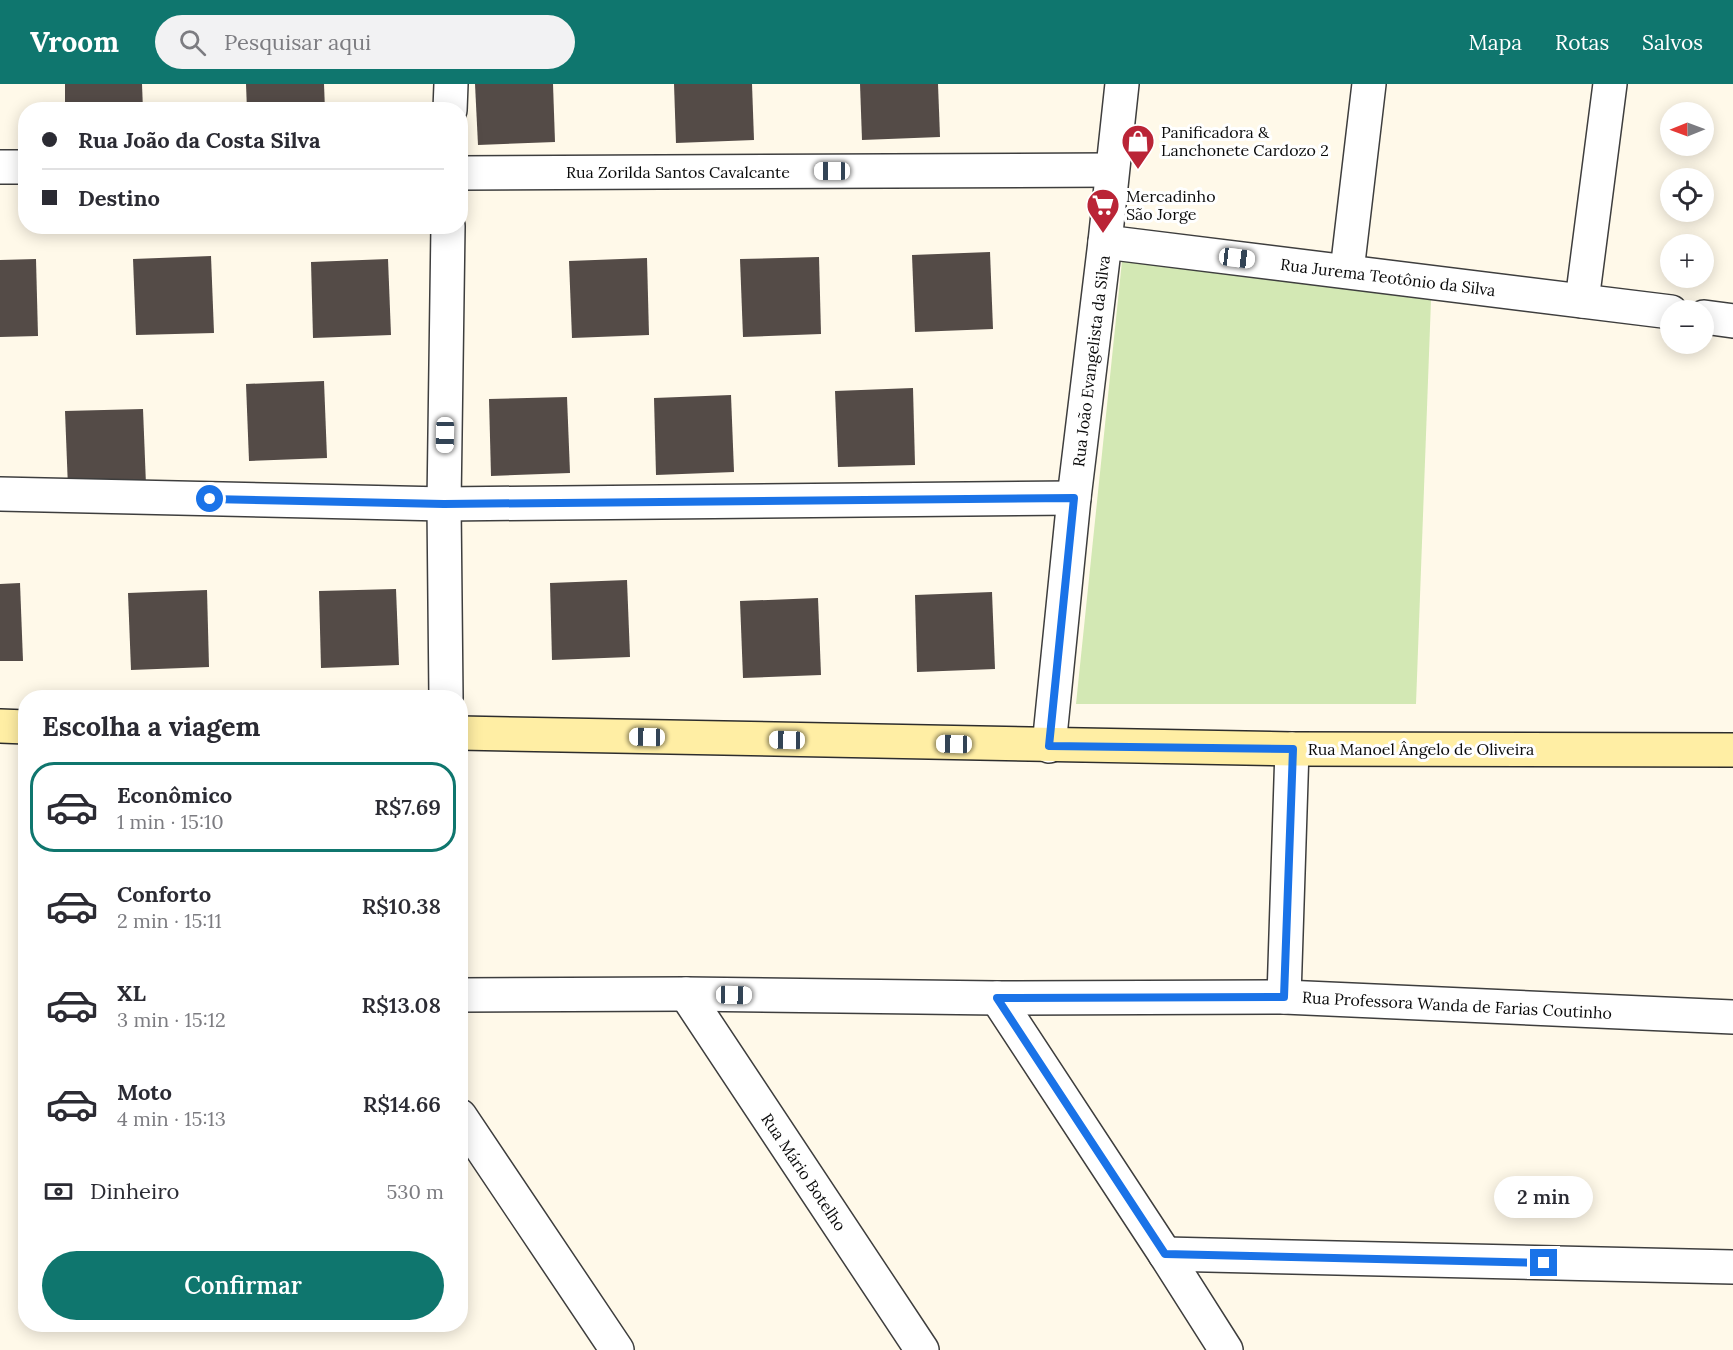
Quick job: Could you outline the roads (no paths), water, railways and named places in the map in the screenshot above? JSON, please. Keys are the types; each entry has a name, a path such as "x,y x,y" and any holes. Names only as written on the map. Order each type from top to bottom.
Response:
{"street":[{"path":"450,102 451,84"},
{"name":"Rua João Evangelista da Silva","path":"1049,746 1074,498 1122,84"},
{"path":"1347,271 1369,84"},
{"path":"1582,301 1610,84"},
{"path":"0,166 18,167"},
{"name":"Rua Zorilda Santos Cavalcante","path":"468,173 1111,170"},
{"path":"446,690 444,504 448,234"},
{"name":"Rua Jurema Teotônio da Silva","path":"1105,242 1660,311"},
{"path":"1714,318 1733,321"},
{"path":"0,494 444,504 1074,498"},
{"path":"0,726 18,727"},
{"name":"Rua Manoel Ângelo de Oliveira","path":"468,733 1049,746 1733,750"},
{"path":"1284,997 1293,749"},
{"name":"Rua Mário Botelho","path":"686,994 922,1350"},
{"name":"Rua Professora Wanda de Farias Coutinho","path":"468,995 1284,997 1733,1017"},
{"path":"997,998 1226,1350"},
{"path":"468,1128 617,1350"},
{"path":"1165,1254 1733,1267"}],"place":[{"name":"Panificadora & Lanchonete Cardozo 2","path":"1138,170"},
{"name":"Mercadinho São Jorge","path":"1103,234"}]}
